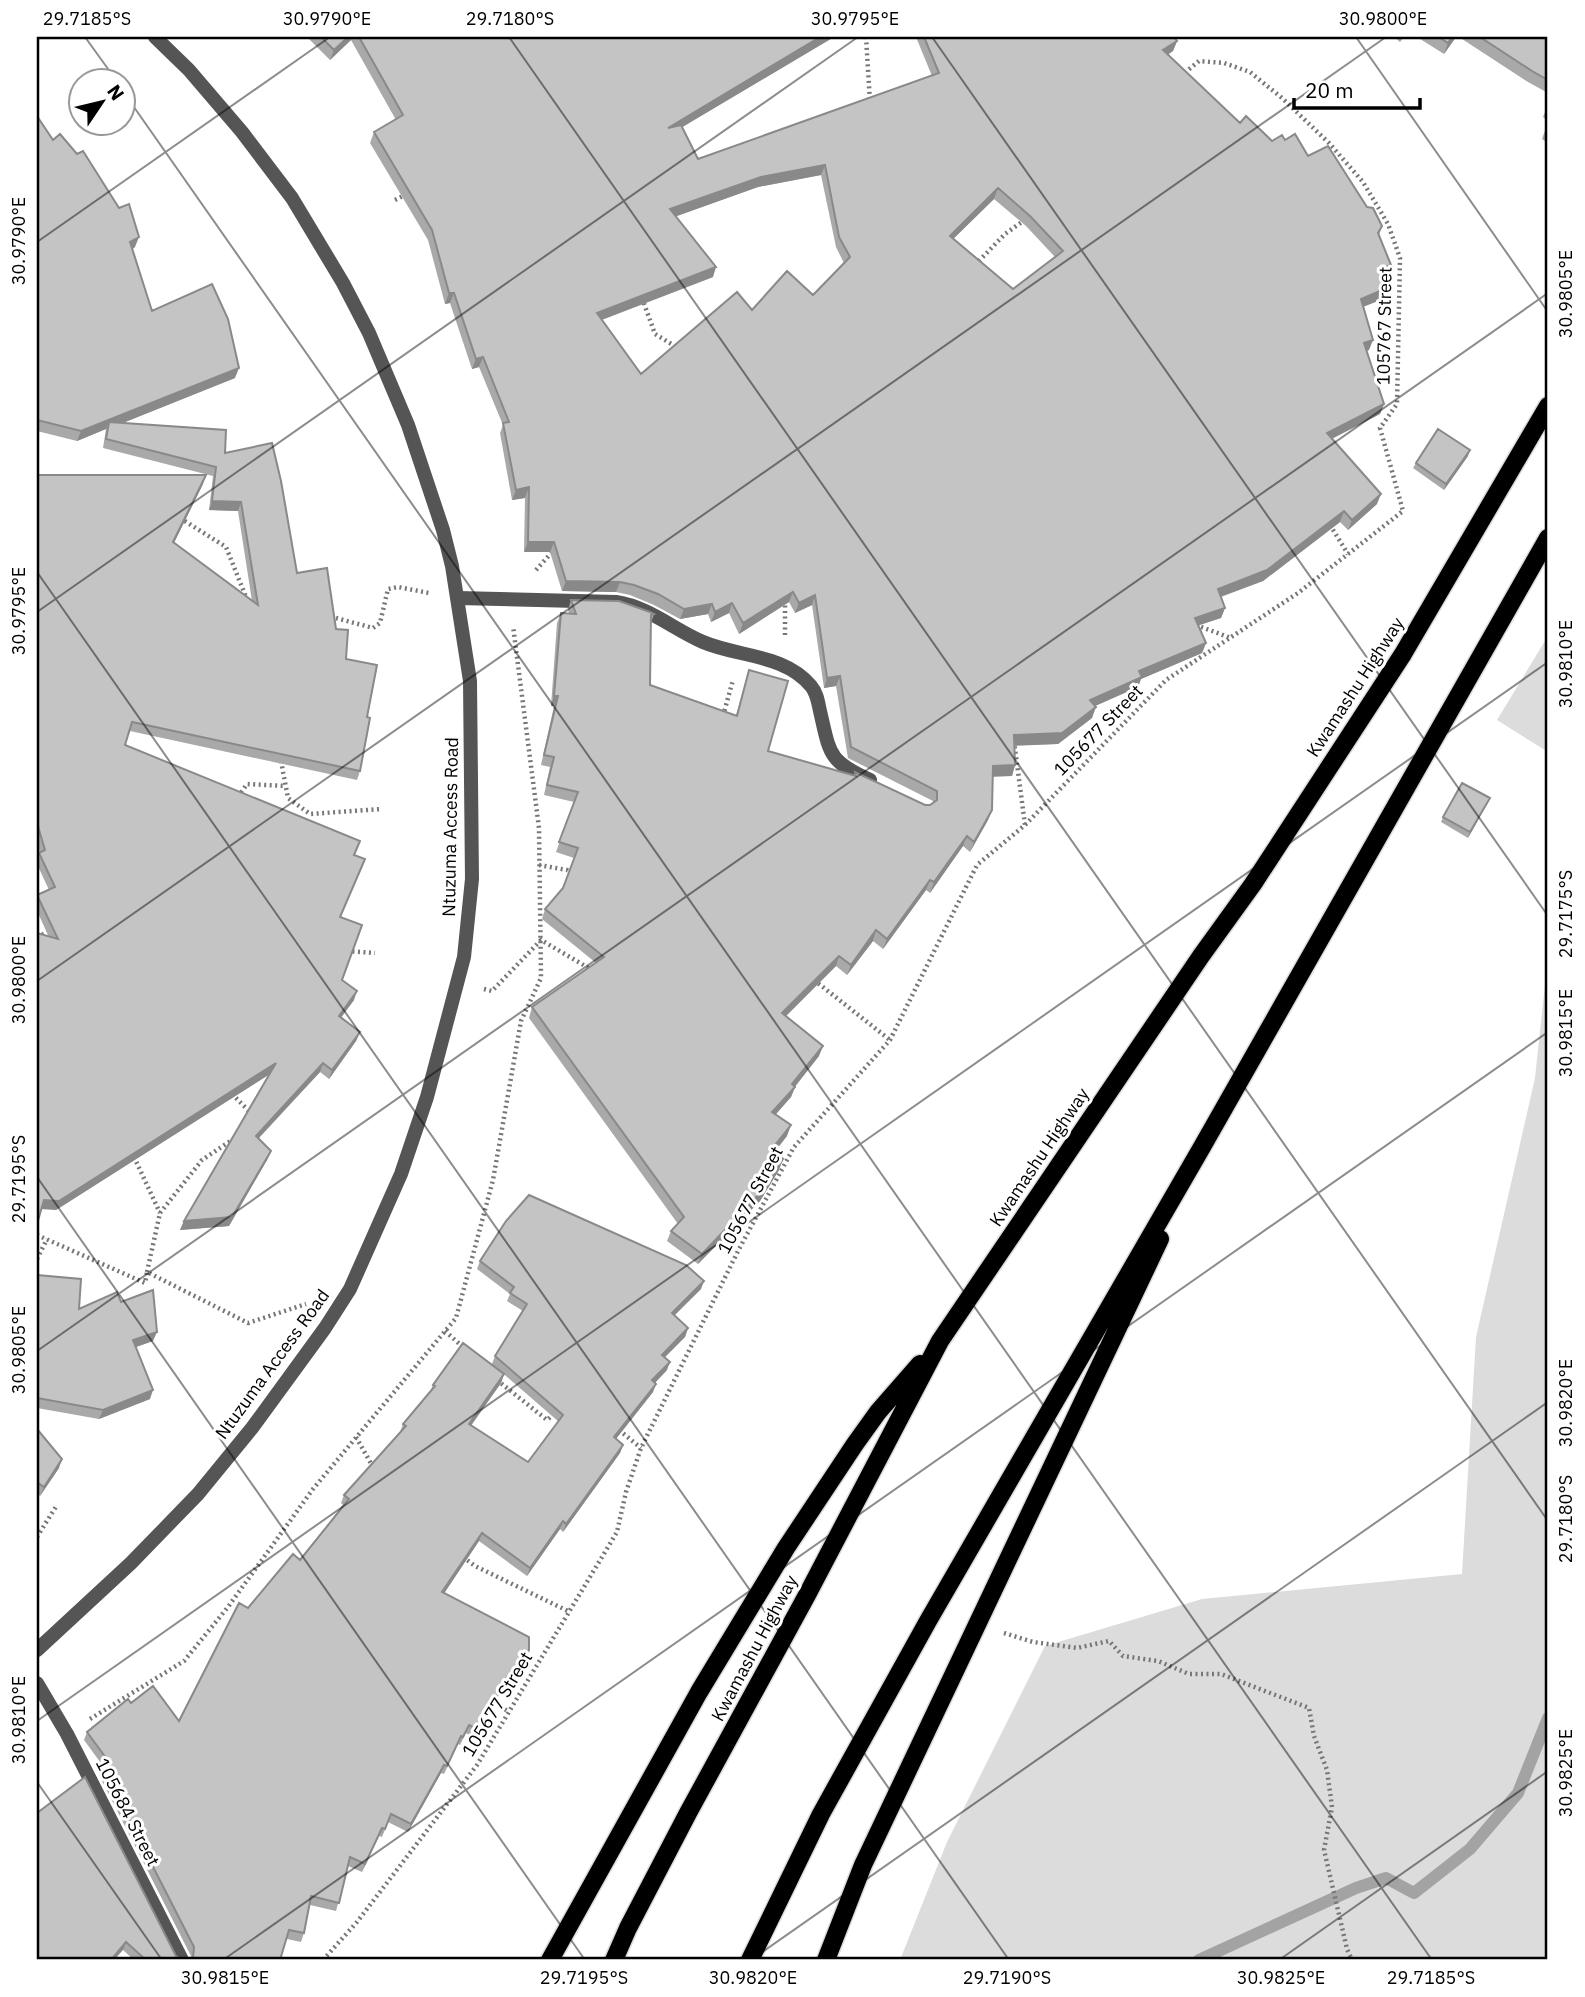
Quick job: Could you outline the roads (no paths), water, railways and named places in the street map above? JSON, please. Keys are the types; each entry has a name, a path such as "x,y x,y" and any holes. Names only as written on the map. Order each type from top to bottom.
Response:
{"main road":[{"name":"Kwamashu Highway","path":"614,1960 688,1813 807,1595 940,1341 1291,827 1403,654 1548,406"},
{"path":"750,1960 821,1814 928,1620 1202,1147 1548,538"},
{"path":"826,1960 863,1865 1137,1290 1202,1147"},
{"path":"550,1960 699,1692 786,1548 878,1412 940,1341"}],"street":[{"name":"Ntuzuma Access Road","path":"37,1650 131,1563 198,1494 252,1428 350,1289 401,1174 427,1097 464,957 472,879 470,681 458,598 443,530 408,425 369,333 343,283 284,187 198,80 155,37"},
{"path":"458,598 616,602 634,605 701,641 785,666 811,686 816,695 828,744 838,763 879,784"},
{"name":"105684 Street","path":"37,1684 67,1734 181,1960"}],"waterway":[{"path":"1199,1960 1356,1888 1386,1878 1414,1893 1470,1849 1518,1793 1548,1718"}]}
